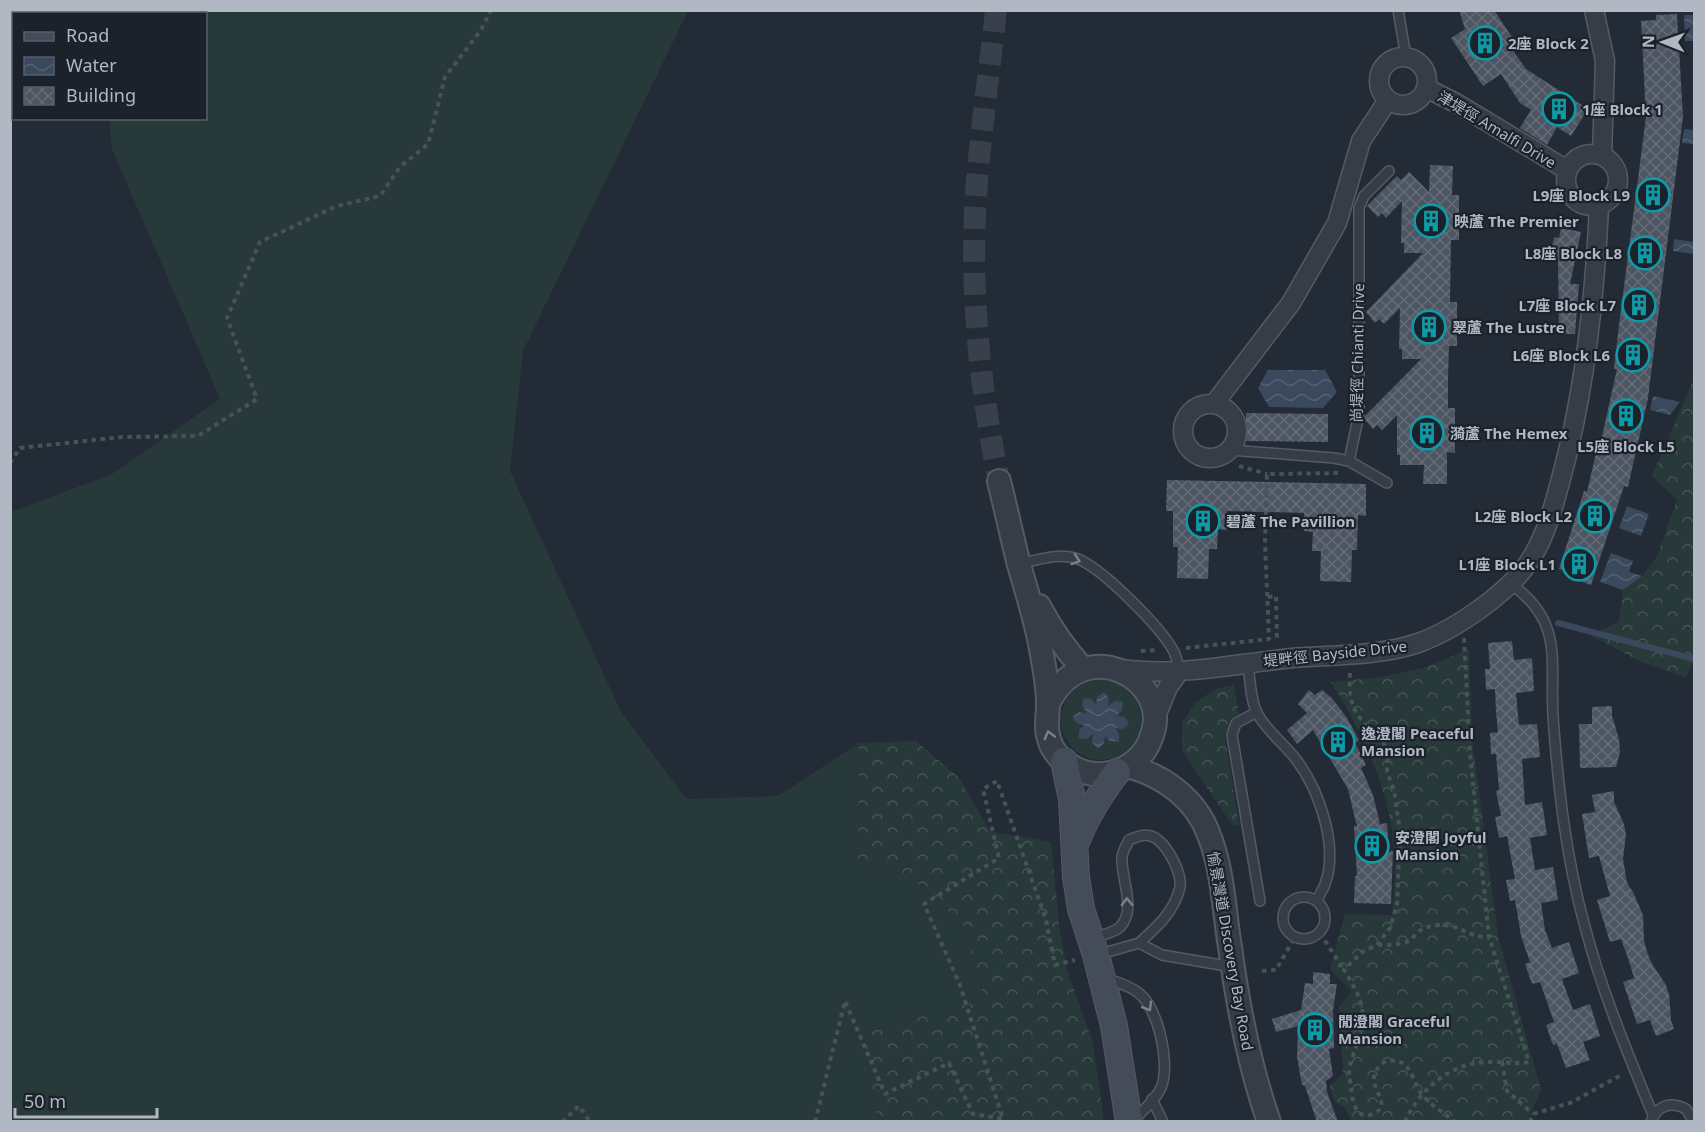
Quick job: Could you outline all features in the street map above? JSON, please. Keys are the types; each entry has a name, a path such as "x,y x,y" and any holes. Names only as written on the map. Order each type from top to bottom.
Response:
{"main road":[{"path":"1064,761 1072,799 1079,898 1114,1026 1131,1122"},
{"path":"1076,843 1085,819 1099,795 1123,769"}],"street":[{"path":"1594,10 1605,61 1602,156"},
{"name":"津堤徑 Amalfi Drive","path":"1388,100 1394,105 1410,105 1423,95 1426,88 1425,71 1420,65 1406,57"},
{"path":"1214,404 1291,303 1337,223 1361,141 1388,100 1379,87 1380,72 1391,60 1406,57"},
{"name":"津堤徑 Amalfi Drive","path":"1426,88 1456,103 1568,170"},
{"path":"1594,154 1602,156 1614,167 1618,183 1611,198 1599,206 1586,206 1571,196 1567,188 1568,170 1578,158 1594,154"},
{"name":"堤畔徑 Bayside Drive","path":"1118,669 1142,672 1179,672 1389,650 1417,644 1464,620 1511,584 1532,558 1551,515 1576,421 1596,262 1599,206"},
{"path":"1205,404 1214,404 1229,411 1234,418 1237,434 1230,450 1216,457 1201,456 1193,452 1187,445 1183,428 1190,412 1205,404"},
{"path":"999,481 1040,646 1048,704"},
{"path":"1019,564 1053,631 1083,669"},
{"path":"1154,726 1151,703 1146,692 1134,678 1118,669 1100,666 1083,669 1067,677 1055,689 1048,704 1045,719 1047,735 1054,750 1077,770 1092,774 1123,769 1146,748 1154,726 1168,687 1179,672"},
{"name":"愉景灣道 Discovery Bay Road","path":"1154,726 1166,772 1176,790"},
{"name":"愉景灣道 Discovery Bay Road","path":"1123,769 1152,775 1176,790 1193,807 1209,833 1217,862 1243,1033 1257,1089 1269,1122"}],"lane":[{"path":"1398,10 1406,57"},
{"name":"尚堤徑 Chianti Drive","path":"1349,461 1359,414 1359,208 1364,196 1389,171"},
{"path":"1230,450 1349,461 1387,483"},
{"path":"1019,564 1058,556 1075,558 1088,565 1116,587 1148,619 1173,649 1179,672"},
{"path":"1511,584 1538,609 1552,642 1556,766 1563,820 1584,927 1600,979 1652,1118 1664,1106 1679,1106 1686,1109 1694,1122"},
{"path":"1248,663 1252,696 1257,712 1304,771 1319,800 1326,828 1329,858 1326,883 1317,901"},
{"path":"1257,712 1236,723 1232,735 1260,901"},
{"path":"1140,835 1153,837 1166,848 1176,866 1180,885 1173,906 1158,927 1139,943 1096,956 1119,928 1127,914 1127,892 1122,855 1129,840 1140,835"},
{"path":"1297,898 1310,898 1317,901 1322,906 1326,920 1320,933 1308,940 1295,938 1285,928 1283,914 1286,907 1297,898"},
{"path":"1139,943 1162,955 1233,967"},
{"path":"1096,956 1150,1005 1160,1035 1165,1067 1162,1087 1131,1122"},
{"path":"1152,1099 1163,1122"}],"path":[{"path":"10,463 20,448 122,437 198,436 257,399 227,318 260,242 338,206 380,196 400,167 428,144 445,77 481,30 491,10"},
{"path":"1135,651 1269,639 1265,543 1267,474 1338,475 1349,461"},
{"path":"1268,597 1276,596 1277,639"},
{"path":"1405,1122 1422,1094 1437,1080 1452,1071 1485,1062 1518,1065 1529,1062 1489,937 1470,754 1464,620"},
{"path":"1350,673 1349,694 1355,712 1368,728 1382,736 1388,756 1387,772 1394,790 1400,832 1397,905 1390,928 1377,945"},
{"path":"815,1122 844,1001 885,1094 949,1063 973,1114 1003,1119 960,985 924,904 999,858 983,789 997,781 1046,920 1055,965 1096,956"},
{"path":"1344,970 1362,952 1377,945 1392,945 1412,939 1428,926 1455,925 1477,938 1489,937"},
{"path":"1320,933 1361,999 1363,1018 1361,1038 1349,1075 1353,1104 1365,1115 1373,1114 1379,1109 1382,1101 1380,1093 1374,1087 1374,1072 1386,1061 1394,1060 1407,1066 1422,1094 1455,1122"},
{"path":"1262,971 1276,970 1295,938"},
{"path":"1502,1062 1507,1091 1533,1114"},
{"path":"1533,1114 1570,1103 1620,1075 1635,1072"},
{"path":"562,1122 579,1106 590,1122"},
{"path":"1530,1122 1533,1114"}],"green space":[{"path":"688,11 523,351 510,471 621,712 687,799 778,796 859,743 858,857 909,875 963,925 985,1000 862,1033 877,1115 886,1121 11,1122 11,512 112,474 220,399 112,149 109,120 207,120 207,12 97,12"},
{"path":"1694,378 1694,658 1686,678 1639,661 1590,635 1619,622 1623,590 1642,576 1657,556 1677,500 1652,476"},
{"path":"1469,649 1472,739 1498,936 1541,1090 1527,1121 1352,1121 1344,1107 1334,1101 1330,1086 1343,1074 1339,1007 1351,991 1330,969 1345,914 1392,915 1395,878 1394,847 1385,797 1377,773 1356,726 1331,682 1382,677 1423,668"},
{"path":"1101,680 1116,683 1129,692 1138,705 1141,720 1138,735 1129,748 1116,757 1101,760 1086,757 1073,748 1064,735 1061,720 1064,705 1073,692 1086,683"},
{"path":"1234,685 1239,714 1230,718 1225,736 1239,825 1233,826 1182,751 1182,723 1195,703 1215,689"},
{"path":"916,741 959,778 990,831 1051,842 1059,924 1067,970 1093,1043 1104,1121 886,1122 877,1115 862,1033 985,999 963,925 909,875 858,858 859,743"}],"water":[{"path":"1684,15 1694,15 1694,41 1685,41"},
{"path":"1684,129 1694,130 1694,144 1682,143"},
{"path":"1674,239 1694,242 1694,254 1673,251"},
{"path":"1268,370 1325,370 1337,392 1323,408 1269,407 1258,388"},
{"path":"1653,396 1680,402 1670,415 1650,410"},
{"path":"1627,506 1649,514 1641,536 1619,528"},
{"path":"1611,553 1633,561 1629,572 1642,576 1623,590 1600,582"},
{"path":"1104,692 1109,698 1108,706 1115,701 1123,702 1122,711 1116,716 1124,717 1129,723 1123,729 1115,728 1119,734 1119,742 1110,741 1105,736 1104,743 1098,749 1092,742 1093,734 1087,739 1079,738 1079,730 1085,725 1078,724 1072,717 1079,712 1087,713 1082,706 1083,698 1091,699 1096,705 1097,697"}],"building":[{"path":"1459,10 1494,10 1519,48 1514,52 1526,69 1588,109 1571,136 1557,127 1547,145 1520,128 1531,110 1520,103 1501,74 1483,86 1451,38 1465,29"},
{"path":"1677,14 1683,117 1648,398 1628,487 1624,486 1591,585 1571,578 1573,573 1559,569 1584,491 1587,492 1617,369 1614,369 1619,325 1646,117 1641,21 1656,20 1656,15"},
{"path":"1430,165 1453,166 1452,195 1459,195 1459,240 1451,240 1450,302 1457,302 1457,346 1449,346 1448,378 1448,408 1455,408 1455,453 1447,452 1447,484 1423,484 1424,465 1400,465 1400,455 1397,455 1397,415 1382,430 1377,425 1373,429 1365,420 1365,416 1421,359 1402,359 1402,349 1399,349 1400,308 1384,324 1379,319 1375,323 1366,312 1423,253 1404,253 1404,243 1401,243 1402,201 1386,218 1382,213 1378,217 1367,206 1397,176 1401,180 1409,172 1429,192"},
{"path":"1561,228 1581,232 1570,284 1579,284 1575,334 1559,334 1558,259 1550,259 1554,237 1559,238"},
{"path":"1246,413 1328,414 1328,442 1246,441"},
{"path":"1167,480 1366,484 1366,516 1358,515 1357,550 1352,550 1351,582 1320,581 1321,551 1312,551 1313,532 1304,531 1304,513 1227,511 1227,530 1218,529 1217,549 1209,549 1208,579 1177,578 1178,547 1173,547 1173,511 1166,511"},
{"path":"1512,641 1514,660 1532,658 1534,691 1516,693 1519,725 1537,724 1540,757 1522,759 1525,805 1542,802 1547,835 1530,838 1535,870 1553,867 1558,900 1541,903 1545,930 1552,948 1569,942 1579,973 1562,979 1573,1010 1590,1004 1600,1036 1583,1042 1590,1060 1566,1068 1557,1044 1553,1045 1546,1025 1554,1022 1540,982 1532,984 1525,964 1530,962 1521,936 1515,900 1510,901 1506,880 1515,879 1507,836 1499,838 1495,817 1501,816 1496,791 1499,790 1496,754 1491,754 1490,733 1498,732 1495,689 1486,690 1485,669 1490,669 1488,643"},
{"path":"1309,690 1315,695 1322,690 1332,698 1347,718 1359,740 1355,743 1366,765 1361,768 1373,795 1380,824 1387,823 1389,852 1393,851 1391,904 1354,903 1355,876 1357,876 1354,826 1357,827 1348,789 1313,730 1297,744 1287,730 1307,713 1298,704"},
{"path":"1612,706 1620,752 1616,767 1580,768 1579,724 1592,724 1592,707"},
{"path":"1614,791 1614,802 1624,824 1626,835 1623,859 1627,883 1643,915 1647,952 1669,994 1674,1029 1656,1036 1650,1020 1637,1024 1623,982 1634,978 1628,958 1621,939 1610,942 1597,900 1610,896 1599,856 1589,858 1582,814 1595,812 1592,795"},
{"name":"閒澄閣 Graceful Mansion","path":"1313,972 1330,974 1330,984 1337,984 1333,1010 1334,1048 1329,1049 1333,1076 1326,1081 1327,1092 1338,1122 1317,1122 1305,1086 1302,1085 1297,1057 1298,1026 1276,1032 1272,1019 1301,1010 1305,983 1313,984"}],"waterway":[{"path":"1558,623 1694,659"}],"tunnel":[{"path":"996,10 979,163 974,248 976,315 982,382 999,481"}],"place":[{"name":"2座 Block 2","path":"1485,43"},
{"name":"1座 Block 1","path":"1559,109"},
{"name":"L9座 Block L9","path":"1653,195"},
{"name":"映蘆 The Premier","path":"1431,221"},
{"name":"L8座 Block L8","path":"1645,253"},
{"name":"L7座 Block L7","path":"1639,305"},
{"name":"翠蘆 The Lustre","path":"1429,327"},
{"name":"L6座 Block L6","path":"1633,355"},
{"name":"L5座 Block L5","path":"1626,416"},
{"name":"漪蘆 The Hemex","path":"1427,433"},
{"name":"L2座 Block L2","path":"1595,516"},
{"name":"碧蘆 The Pavillion","path":"1203,521"},
{"name":"L1座 Block L1","path":"1579,564"},
{"name":"逸澄閣 Peaceful Mansion","path":"1338,742"},
{"name":"安澄閣 Joyful Mansion","path":"1372,846"},
{"name":"閒澄閣 Graceful Mansion","path":"1315,1030"}]}
